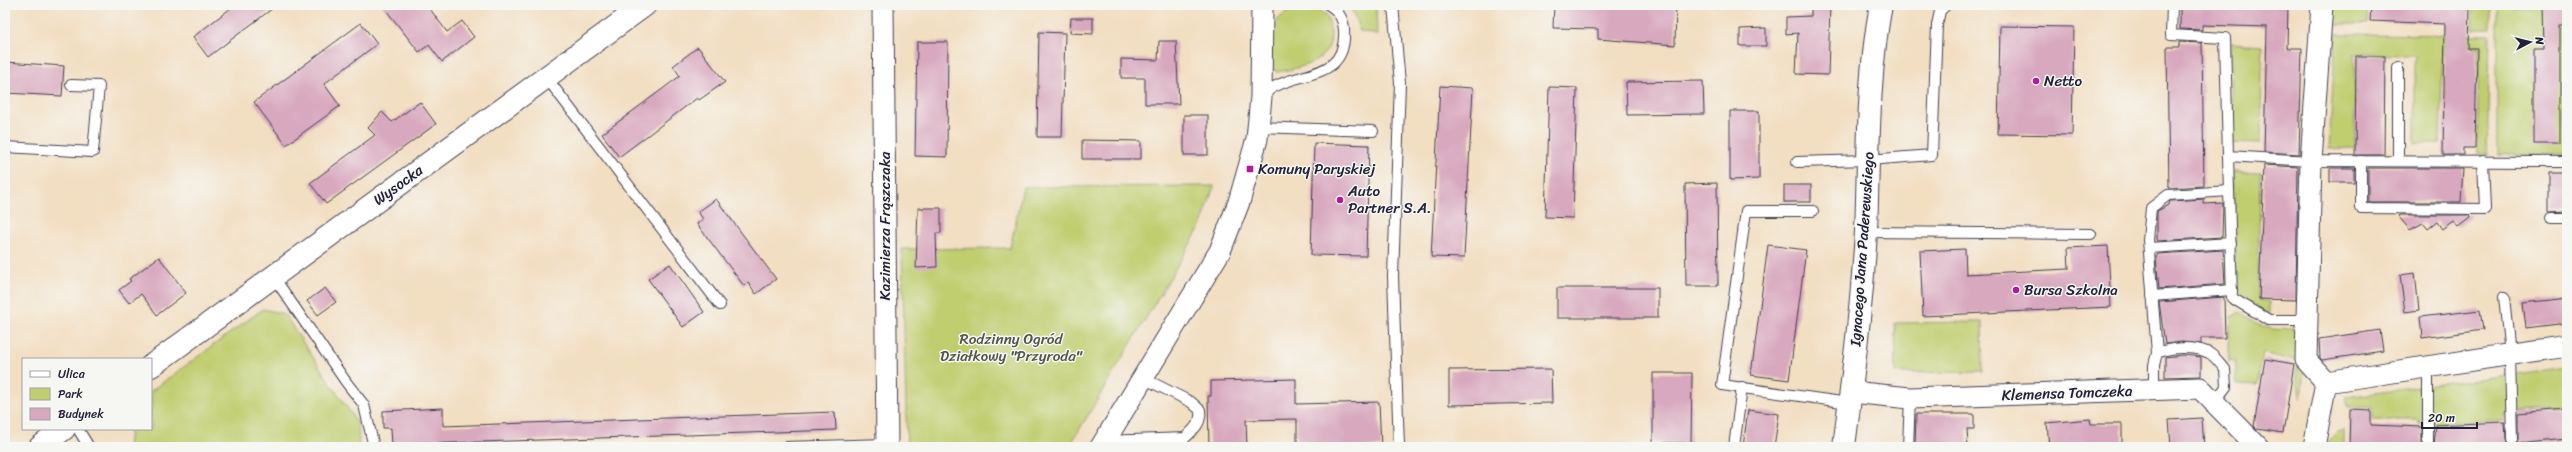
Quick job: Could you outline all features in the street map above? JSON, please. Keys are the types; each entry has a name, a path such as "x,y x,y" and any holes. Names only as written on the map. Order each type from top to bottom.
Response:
{"street":[{"name":"Wysocka","path":"152,365 645,5"},
{"name":"Kazimierza Frąszczaka","path":"883,5 887,446"},
{"path":"1865,5 1872,50"},
{"path":"1872,50 1881,5"},
{"path":"2322,5 2312,161 2306,360 2326,382"},
{"path":"1103,444 1220,251 1250,169 1258,127 1266,7"},
{"name":"Ignacego Jana Paderewskiego","path":"1844,447 1859,326 1866,232 1872,50"},
{"path":"2326,382 2567,346"},
{"path":"2314,447 2326,382"},
{"name":"Klemensa Tomczeka","path":"1850,398 1910,398 2154,391 2200,388 2258,447"},
{"path":"40,447 63,430"}],"lane":[{"path":"1261,97 1276,86 1326,70 1341,53 1344,29 1341,17 1329,5"},
{"path":"1393,5 1400,83 1393,276 1399,447"},
{"path":"1797,162 1868,160 1932,155 1937,25 1940,11 1946,5"},
{"path":"2172,5 2171,34 2225,38 2232,298 2269,320 2307,320"},
{"path":"2398,67 2398,161"},
{"path":"546,77 720,305"},
{"path":"5,147 93,152 99,86 71,85"},
{"path":"1258,127 1373,131"},
{"path":"2228,156 2312,161 2567,162"},
{"path":"2361,161 2361,208 2485,208 2483,162"},
{"path":"2154,391 2154,365 2156,353 2148,248 2151,208 2168,195 2229,190"},
{"path":"1813,211 1746,211 1722,385 1850,398"},
{"path":"2552,217 2567,217"},
{"path":"1866,232 2091,234"},
{"path":"2148,248 2231,243"},
{"path":"273,276 346,382 364,405 374,447"},
{"path":"2152,296 2232,290"},
{"path":"2504,297 2510,354 2512,439"},
{"path":"2156,353 2165,350 2187,349 2210,354 2225,369 2226,387 2214,402"},
{"path":"2428,366 2428,445"},
{"path":"1103,444 1185,438 1196,427 1201,417 1200,410 1191,402 1143,378"},
{"path":"1734,447 1742,387"},
{"path":"1908,447 1910,398"},
{"path":"79,430 89,447"},
{"path":"786,447 887,446"}],"green space":[{"path":"1350,5 1376,5 1377,35 1360,31"},
{"path":"2334,5 2368,5 2367,24 2333,24"},
{"path":"2473,5 2490,5 2490,29 2472,29"},
{"path":"2497,5 2567,5 2567,154 2497,155"},
{"path":"1301,7 1314,8 1326,14 1330,29 1330,40 1327,50 1321,57 1312,62 1290,70 1277,72 1269,67 1273,29 1276,22 1281,17 1289,11"},
{"path":"2336,34 2490,35 2487,154 2477,153 2479,47 2443,46 2440,143 2415,143 2415,55 2354,54 2355,148 2329,149"},
{"path":"2231,43 2263,45 2260,143 2232,142"},
{"path":"2233,172 2260,172 2258,301 2269,302 2269,316 2235,295"},
{"name":"Rodzinny Ogród Działkowy \"Przyroda\"","path":"1214,186 1201,226 1069,447 907,447 902,249 1010,248 1023,187"},
{"path":"263,309 284,314 358,424 359,447 128,447 130,430 152,430 152,390"},
{"path":"2240,313 2257,323 2270,328 2304,328 2304,371 2301,398 2296,375 2298,362 2263,353 2257,385 2237,384 2235,361 2229,362 2228,346 2231,317"},
{"path":"1982,322 1983,372 1896,373 1895,323"},
{"path":"2567,367 2567,407 2504,413 2504,420 2419,424 2418,420 2373,420 2372,406 2348,407 2346,397"},
{"path":"2344,430 2344,447 2322,447 2337,432"}],"building":[{"path":"235,5 277,5 208,57 193,37"},
{"path":"382,5 427,5 447,32 462,21 474,37 442,62 429,45 419,52"},
{"path":"1554,5 1676,5 1675,45 1598,39 1598,29 1553,28"},
{"path":"1811,5 1830,5 1828,75 1796,74 1798,33 1786,34 1786,17 1811,16"},
{"path":"2180,5 2288,5 2287,48 2302,48 2299,154 2264,152 2267,27 2202,25 2202,30 2180,29"},
{"path":"2371,5 2470,5 2469,49 2477,49 2475,148 2463,148 2463,155 2443,155 2445,24 2370,21"},
{"path":"2543,5 2567,5 2567,25 2560,25 2560,144 2534,144 2534,49 2544,49"},
{"path":"1071,18 1093,18 1093,34 1070,33"},
{"path":"361,23 377,44 324,84 340,106 286,145 254,102"},
{"name":"Netto","path":"2000,26 2074,27 2072,135 1998,134"},
{"path":"1766,28 1766,46 1740,46 1740,29"},
{"path":"1039,32 1065,33 1062,137 1037,137"},
{"path":"1159,41 1176,41 1179,104 1145,104 1145,78 1121,78 1121,59 1158,60"},
{"path":"917,42 948,42 947,157 915,156"},
{"path":"2179,42 2202,43 2204,186 2169,188 2167,47 2179,47"},
{"path":"698,47 725,82 699,100 697,98 619,157 602,134 680,76 673,66"},
{"path":"2356,56 2385,56 2384,155 2355,155"},
{"path":"5,62 64,66 62,96 5,93"},
{"path":"1703,81 1704,114 1627,115 1626,82"},
{"path":"1440,86 1473,88 1464,258 1431,257"},
{"path":"1549,87 1577,88 1573,218 1545,217"},
{"path":"420,102 436,124 326,204 310,183 375,135 368,128 382,112 392,122"},
{"path":"1730,111 1759,111 1759,179 1730,180"},
{"path":"1184,115 1208,115 1208,155 1184,155"},
{"path":"1082,140 1141,141 1141,159 1082,159"},
{"name":"Auto Partner S.A.","path":"1314,143 1369,145 1366,256 1311,255"},
{"path":"2264,165 2298,167 2296,300 2259,299"},
{"path":"2330,168 2354,168 2354,182 2330,182"},
{"path":"2368,168 2463,168 2461,202 2368,202"},
{"path":"2549,173 2567,173 2567,210 2549,211"},
{"path":"1717,183 1718,286 1686,286 1685,184"},
{"path":"1784,185 1811,185 1811,202 1784,202"},
{"path":"716,199 776,279 756,294 748,282 744,286 697,224 703,219 698,212"},
{"path":"2204,199 2204,204 2223,203 2222,237 2157,241 2157,211 2169,205 2170,201"},
{"path":"918,208 941,208 941,233 936,233 937,267 916,268"},
{"path":"2469,215 2470,218 2458,227 2453,221 2442,229 2437,222 2428,229 2423,223 2410,230 2398,216"},
{"path":"1768,245 1806,250 1789,380 1751,375"},
{"name":"Bursa Szkolna","path":"2108,246 2111,307 1923,316 1920,251 1965,249 1966,274 2069,269 2068,248"},
{"path":"2223,250 2225,284 2159,289 2156,257 2158,254"},
{"path":"159,257 186,293 157,315 141,294 129,303 119,290 131,281 129,279"},
{"path":"670,264 704,312 683,327 648,279"},
{"path":"2415,273 2419,310 2405,312 2400,275"},
{"path":"325,288 336,302 318,315 307,301"},
{"path":"1557,288 1658,288 1658,318 1557,318"},
{"path":"2224,297 2225,338 2201,338 2201,344 2182,342 2165,344 2159,302"},
{"path":"2567,298 2567,323 2526,328 2523,303"},
{"path":"2480,310 2483,330 2422,338 2420,317"},
{"path":"2380,330 2383,351 2322,360 2320,358 2319,339"},
{"path":"2183,355 2201,357 2201,376 2165,377 2165,357"},
{"path":"2265,359 2294,364 2283,433 2257,429 2254,426"},
{"path":"1551,369 1552,403 1449,405 1449,370"},
{"path":"1653,373 1692,373 1691,443 1653,443"},
{"path":"1296,379 1296,404 1379,402 1381,447 1297,447 1297,419 1246,420 1247,447 1209,447 1208,396 1211,396 1211,381"},
{"path":"443,408 443,426 835,412 836,430 392,445 391,428 383,428 383,411"},
{"path":"2350,409 2371,410 2371,425 2422,427 2422,447 2349,447"},
{"path":"2567,409 2567,439 2516,444 2518,439 2518,413"},
{"path":"1748,410 1779,414 1774,447 1743,447"},
{"path":"1916,414 1974,414 1974,429 1967,429 1968,447 1915,447"},
{"path":"2202,418 2204,447 2171,447 2169,420"},
{"path":"2090,419 2091,424 2122,424 2122,447 2049,447 2047,423"},
{"path":"2505,422 2506,439 2508,444 2434,447 2436,425"}],"place":[{"name":"Netto","path":"2036,81"},
{"name":"Komuny Paryskiej","path":"1250,169"},
{"name":"Auto Partner S.A.","path":"1340,200"},
{"name":"Bursa Szkolna","path":"2016,290"}]}
